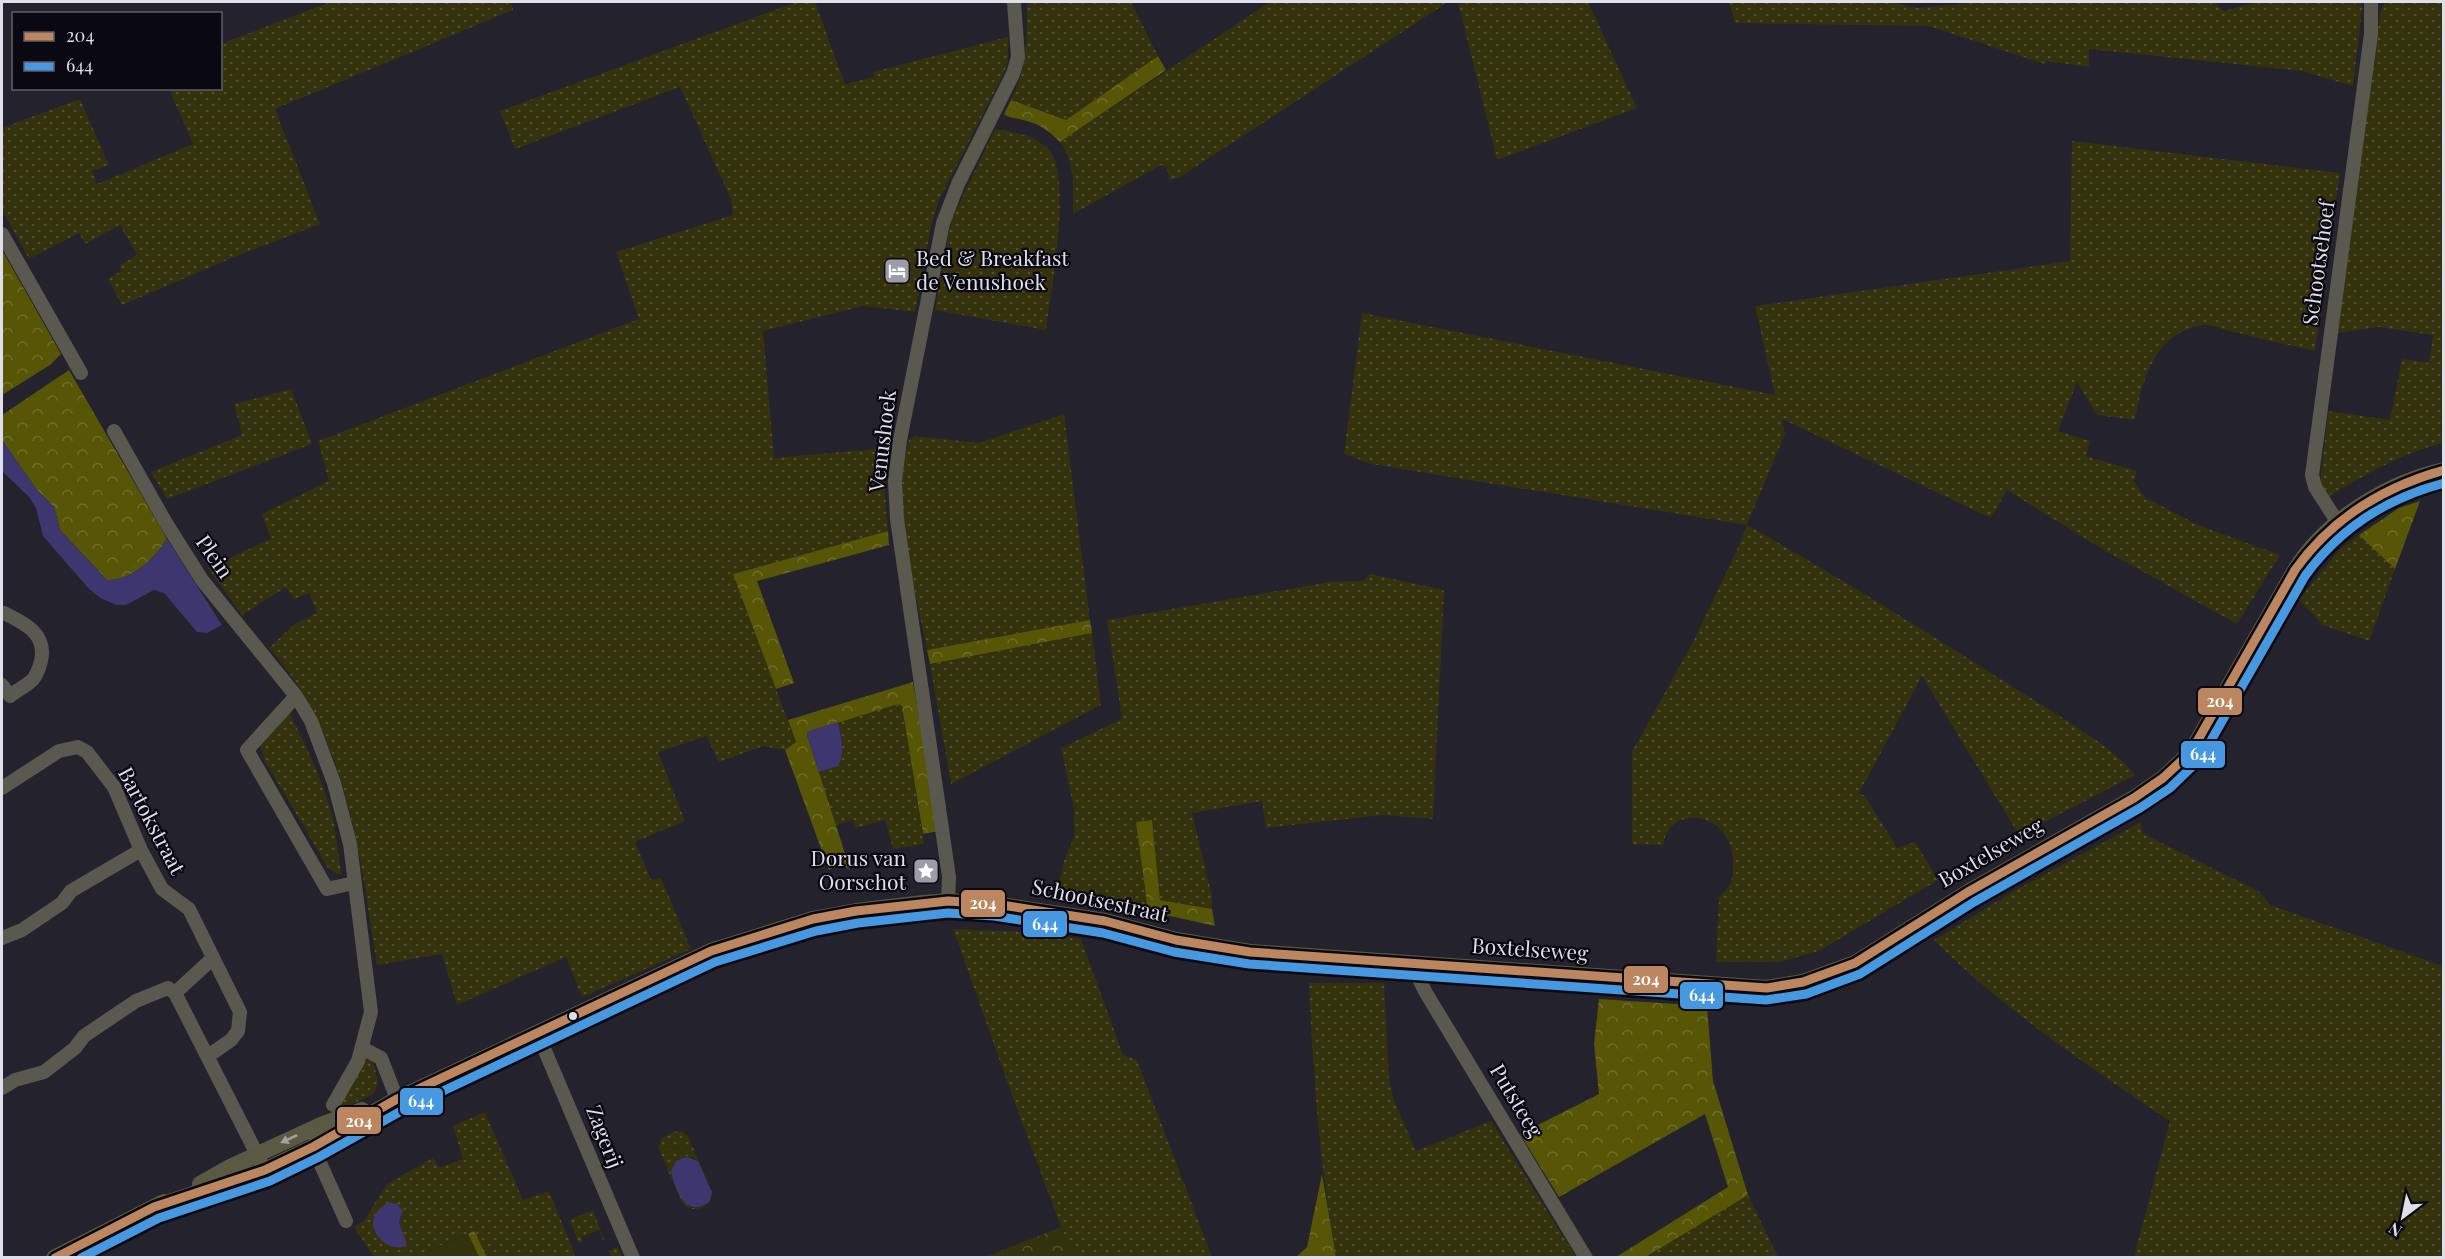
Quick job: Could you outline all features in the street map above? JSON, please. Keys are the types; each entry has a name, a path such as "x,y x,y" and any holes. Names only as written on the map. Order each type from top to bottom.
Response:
{"main road":[{"name":"Boxtelseweg","path":"1414,965 1767,988 1803,982 1855,963 1968,892 2134,798 2163,778 2191,752 2303,557 2346,515 2408,481 2444,470"},
{"name":"Schootsestraat","path":"154,1207 265,1170 314,1147 390,1102 711,951 780,928 856,911 948,902 1040,909 1105,921 1176,940 1250,952 1414,965"},
{"name":"Schootsestraat","path":"54,1257 257,1154 323,1124 390,1102"}],"street":[{"name":"Venushoek","path":"948,902 949,877 897,519 895,481 900,440 942,223 958,184 1013,75 1018,57 1014,2"},
{"name":"Schootsehoef","path":"2338,523 2315,487 2312,475 2371,34 2371,2"},
{"path":"2,234 81,372"},
{"name":"Plein","path":"114,431 166,523 202,580 296,696 311,721 333,783 350,844 371,1012 358,1061 333,1105"},
{"path":"2,613 18,621 39,637 44,649 40,669 32,681 10,696 2,685"},
{"path":"296,696 247,750 327,889 354,884"},
{"name":"Bartokstraat","path":"2,788 59,750 78,747 87,752 114,787 141,850 162,889 189,909 240,1012 237,1031 231,1040 208,1056"},
{"path":"2,938 22,930 62,903 71,891 141,850"},
{"path":"175,993 212,959"},
{"name":"Putsteeg","path":"1414,965 1426,993 1586,1257"},
{"path":"2,1088 15,1080 44,1072 75,1048 84,1036 136,1001 168,988 175,993 265,1170"},
{"name":"Zagerij","path":"537,1032 633,1257"},
{"path":"362,1048 381,1058 390,1102"},
{"path":"323,1124 314,1147 346,1221"}],"green space":[{"path":"330,2 511,2 513,10 275,109 320,224 239,255 122,305 108,279 121,271 119,266 137,255 120,225 85,244 79,233 29,259 2,210 2,128 80,99 109,165 92,171 97,184 193,144 169,90 222,90 222,44"},
{"path":"797,2 815,2 845,84 874,77 873,72 1008,37 1008,61 1004,73 939,200 932,222 915,312 863,306 763,331 774,458 886,448 884,483 888,531 733,574 796,743 785,750 763,746 719,762 706,736 658,752 685,821 635,842 651,880 661,878 691,949 582,997 566,957 457,1005 442,954 377,965 356,839 333,757 316,718 295,682 269,648 296,623 317,613 309,593 294,599 286,587 242,615 208,568 271,539 262,514 329,481 318,441 639,319 616,252 733,215 731,199 680,87 515,149 500,111"},
{"path":"1027,2 1131,2 1158,56 1066,120 1011,100 1023,64"},
{"path":"1270,2 1448,2 1180,177 1169,180 1167,167 1161,165 1073,214 1071,167 1060,142"},
{"path":"1458,2 1588,2 1637,108 1497,160"},
{"path":"1729,2 1891,2 1917,8 1979,2 2217,2 2224,11 2256,2 2361,2 2362,9 2353,86 2302,71 2089,49 2089,67 2046,61 2045,64 1929,26 1735,23"},
{"path":"2385,2 2443,2 2444,412 2441,428 2443,443 2398,459 2326,496 2320,485 2328,411 2390,420 2402,359 2429,363 2433,335 2379,327 2338,333 2381,9"},
{"path":"1158,56 1166,70 1060,142 1036,124 1004,114 1011,100 1066,120"},
{"path":"995,129 1017,133 1037,141 1049,150 1056,164 1060,209 1046,330 935,310 951,221"},
{"path":"2072,141 2340,173 2315,351 2209,325 2186,330 2173,337 2154,360 2142,389 2135,420 2097,415 2077,382 2058,431 2090,441 2086,456 2137,471 2134,480 2146,498 2198,525 2280,555 2237,624 2097,546 2007,490 1991,518 1782,419 1785,434 1747,525 1371,464 1344,454 1362,313 1775,395 1755,306 2070,261"},
{"path":"2,250 61,354 50,365 2,395"},
{"path":"69,370 167,539 149,561 125,577 107,580 60,530 54,507 37,490 2,440 2,415"},
{"path":"291,389 312,444 167,499 151,472 242,435 234,404"},
{"path":"1064,414 1090,620 927,650 909,563 903,519 902,472 909,440 915,436 979,443"},
{"path":"2420,501 2395,569 2359,535 2399,508"},
{"path":"1747,525 1889,609 2070,723 2114,753 2135,775 2019,835 1922,676 1859,793 1865,796 1897,848 1915,842 1938,880 1819,951 1779,962 1716,962 1719,897 1732,879 1731,847 1724,833 1714,824 1701,819 1689,818 1677,822 1668,831 1663,845 1632,844 1632,752 1694,640"},
{"path":"888,531 889,545 757,581 794,683 776,689 733,574"},
{"path":"2359,535 2395,569 2369,641 2323,625 2299,600 2338,551"},
{"path":"1370,574 1444,591 1433,819 1383,815 1266,828 1262,801 1192,813 1212,896 1212,909 1160,900 1152,820 1136,822 1148,911 1058,890 1064,861 1074,837 1074,809 1061,748 1122,719 1107,620 1330,582 1363,581"},
{"path":"1090,620 1092,633 930,664 927,650"},
{"path":"1092,633 1101,705 951,784 930,664"},
{"path":"913,682 939,831 923,834 902,706 898,704 808,732 807,735 850,869 839,865 829,870 785,750 796,742 788,720"},
{"path":"898,704 902,706 924,844 893,849 885,820 856,828 853,820 836,825 819,772 838,766 843,744 838,722"},
{"path":"289,712 326,795 334,824 342,874 337,874 328,868 265,761 260,746"},
{"path":"1152,820 1160,900 1212,909 1215,926 1148,911 1136,822"},
{"path":"2141,822 2142,833 2260,892 2270,905 2443,966 2443,1257 2134,1257 2170,1121 2018,1014 1934,940 2014,891"},
{"path":"953,929 1030,932 1081,939 1123,1055 1137,1060 1212,1257 1075,1257 1061,1227"},
{"path":"1309,983 1384,983 1389,1079 1394,1101 1416,1151 1491,1121 1576,1257 1336,1257 1318,1121"},
{"path":"1599,999 1707,1006 1713,1081 1748,1195 1646,1257 1616,1257 1728,1187 1705,1114 1559,1197 1520,1134 1599,1094 1594,1044"},
{"path":"372,1053 378,1084 373,1094 334,1113 366,1056"},
{"path":"485,1112 523,1200 549,1191 576,1257 487,1257 474,1231 414,1257 374,1257 354,1227 364,1221 387,1184 433,1158 439,1168 463,1159 453,1126","holes":["390,1202 397,1204 402,1217 399,1222 407,1245 381,1207"]},
{"path":"676,1131 688,1136 712,1192 706,1206 691,1209 682,1203 658,1147 662,1138","holes":["665,1146 690,1149 689,1154 665,1151","692,1157 698,1161 706,1205 691,1208"]},
{"path":"665,1146 690,1149 689,1155 664,1151"},
{"path":"1322,1174 1336,1257 1296,1257 1307,1247"},
{"path":"1748,1195 1778,1257 1646,1258 1740,1198"},
{"path":"593,1210 606,1247 599,1230 582,1237 583,1241 579,1243 569,1220"},
{"path":"1061,1227 1076,1257 985,1257"},
{"path":"474,1231 487,1257 479,1257 468,1234"},
{"path":"468,1234 479,1257 414,1257"},
{"path":"618,1247 622,1257 611,1257 608,1251"}],"shaded area":[{"path":"2,440 37,490 54,507 60,530 107,580 125,577 142,567 167,539 222,625 207,633 197,632 164,593 154,590 126,605 117,605 102,599 89,589 43,536 36,508 29,497 2,471"},
{"path":"838,722 842,755 838,766 819,772 807,735 808,731"},
{"path":"687,1157 698,1161 712,1193 709,1202 701,1206 688,1205 683,1200 671,1171 676,1161"},
{"path":"389,1202 397,1204 403,1211 399,1222 407,1244 401,1247 393,1247 385,1243 374,1228 373,1220 378,1210"}],"transit line":[{"name":"204","path":"55,1258 154,1207 265,1170 313,1147 397,1099 711,951 813,919 856,911 948,901 995,904 1105,921 1176,940 1250,952 1767,988 1803,982 1855,963 1968,892 2134,798 2163,778 2191,752 2295,570 2310,551 2342,520 2360,507 2400,485 2444,470"},
{"name":"644","path":"81,1258 159,1218 270,1181 319,1157 403,1110 715,962 816,931 858,923 948,913 994,916 1103,933 1174,952 1249,964 1766,1000 1806,994 1860,974 1974,902 2140,808 2170,788 2201,758 2305,576 2333,543 2349,529 2384,506 2423,489 2444,483"}],"place":[{"name":"Bed & Breakfast de Venushoek","path":"897,271"},
{"name":"Dorus van Oorschot","path":"926,871"}]}
